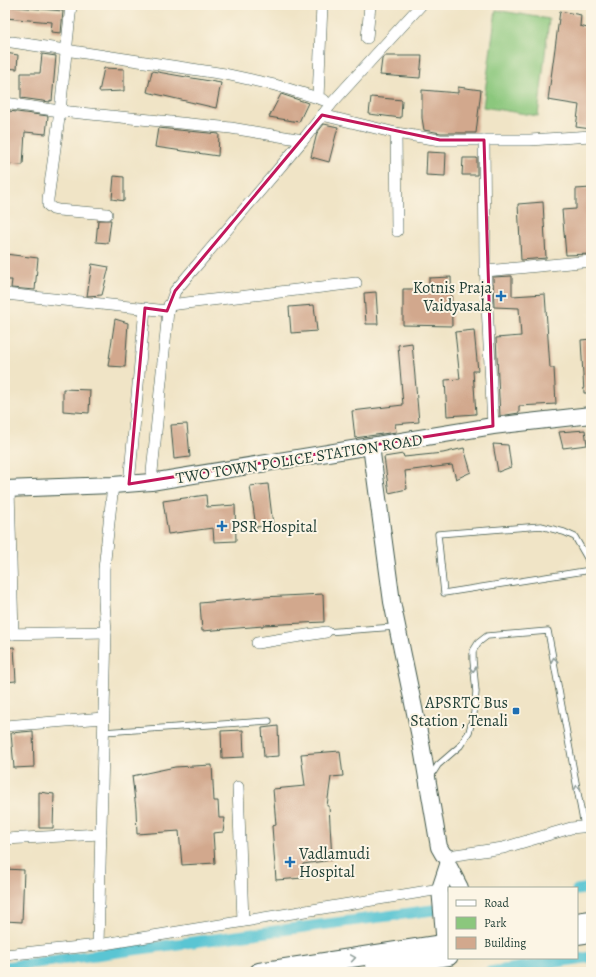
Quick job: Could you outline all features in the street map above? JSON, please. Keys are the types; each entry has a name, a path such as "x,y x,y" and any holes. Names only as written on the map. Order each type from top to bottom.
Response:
{"main road":[{"path":"578,922 591,920"},
{"path":"578,935 591,933"},
{"path":"259,972 447,947"},
{"path":"341,972 447,947"}],"street":[{"path":"70,5 60,111 48,205 53,209 58,210 107,214"},
{"path":"318,98 322,5"},
{"path":"367,38 370,5"},
{"path":"151,482 167,309 175,291 303,140 322,114 421,5"},
{"path":"12,42 225,74 276,85 332,103"},
{"path":"5,103 60,111 231,128 303,140"},
{"path":"322,114 396,133 440,140 530,140 591,136"},
{"path":"396,133 397,231"},
{"path":"484,140 486,271 493,426"},
{"path":"486,271 591,261"},
{"path":"5,294 167,309 356,283"},
{"path":"98,945 106,632 104,569 121,485 147,308"},
{"name":"TWO TOWN POLICE STATION ROAD","path":"7,489 121,485 151,482 493,426 591,415"},
{"path":"371,446 392,602 420,737 439,847 448,861 460,887"},
{"path":"7,489 9,634 106,632"},
{"path":"257,643 326,632"},
{"path":"5,726 103,718"},
{"path":"238,787 243,921"},
{"path":"447,947 441,892 448,861 455,855 503,848 571,828 587,826"},
{"path":"5,839 101,834"},
{"path":"5,955 98,945 243,921 441,892"}],"lane":[{"path":"541,526 564,532 574,537 587,558 591,571 444,592 438,534 541,526"},
{"path":"326,632 397,627"},
{"path":"428,781 438,765 460,746 469,732 474,713 476,692 473,651 478,643 487,636 548,631 587,826"},
{"path":"103,732 269,721"}],"highlighted area":[{"path":"322,115 440,140 484,140 493,426 129,484 145,308 167,311 175,291"}],"green space":[{"path":"496,10 549,19 538,116 483,107"}],"building":[{"path":"5,6 63,11 61,33 51,32 52,22 5,18"},
{"path":"560,11 581,15 580,26 591,29 591,129 576,127 579,105 548,100"},
{"path":"5,53 18,55 17,69 5,68"},
{"path":"42,54 56,56 52,101 21,98 21,73 40,73"},
{"path":"384,56 422,56 420,78 380,75 382,59"},
{"path":"104,68 124,69 124,91 99,92"},
{"path":"152,71 221,83 216,108 147,92"},
{"path":"458,87 481,90 476,133 441,133 424,130 422,118 422,90 458,93"},
{"path":"281,94 308,103 299,122 269,117"},
{"path":"371,97 402,100 401,118 369,114"},
{"path":"9,111 48,116 46,134 25,132 23,165 5,164 5,138"},
{"path":"324,124 338,127 329,162 311,157 317,133"},
{"path":"158,128 219,134 218,156 155,147"},
{"path":"427,152 446,153 445,176 426,175"},
{"path":"463,158 477,158 477,175 462,175"},
{"path":"114,176 124,177 124,201 112,199"},
{"path":"591,188 591,254 566,255 562,210 576,209 576,189"},
{"path":"543,202 546,258 521,260 518,204"},
{"path":"98,220 111,220 108,243 96,242"},
{"path":"5,254 38,258 35,290 11,288 12,280 5,280"},
{"path":"92,264 109,267 102,295 87,296"},
{"path":"512,276 512,296 545,294 550,368 554,368 556,404 519,406 519,413 500,416 496,338 521,336 519,308 494,307 493,277"},
{"path":"451,277 452,326 403,325 403,289 429,289 429,278"},
{"path":"376,292 378,324 366,324 364,293"},
{"path":"314,305 317,331 291,333 289,307"},
{"path":"115,319 128,323 125,367 108,366"},
{"path":"474,330 478,371 473,371 476,414 447,416 445,380 460,379 455,332"},
{"path":"591,339 591,393 584,393 581,340"},
{"path":"412,343 419,422 395,424 396,432 355,438 352,411 403,405 398,345"},
{"path":"63,389 90,390 89,413 63,411"},
{"path":"187,424 190,457 174,459 171,425"},
{"path":"585,430 587,445 563,448 559,432"},
{"path":"493,444 508,445 511,467 498,472"},
{"path":"464,448 471,472 456,479 452,465 405,471 407,489 389,493 384,457 403,454 404,457 443,453"},
{"path":"268,484 273,525 256,527 250,486"},
{"path":"206,495 207,507 235,505 236,541 214,542 213,528 168,534 163,501"},
{"path":"323,594 324,622 263,625 202,631 200,603 263,597"},
{"path":"14,647 16,681 5,682 5,648"},
{"path":"278,726 279,756 264,757 262,728"},
{"path":"243,730 244,757 222,758 221,731"},
{"path":"33,731 34,767 14,768 11,733"},
{"path":"340,751 343,776 331,777 327,806 329,806 332,860 303,864 304,878 276,880 272,826 276,825 273,789 305,786 301,754"},
{"path":"212,765 214,801 218,801 219,818 225,818 223,832 213,833 215,863 182,865 179,831 137,834 132,776 175,767"},
{"path":"39,792 54,794 53,828 39,828"},
{"path":"5,869 24,870 22,922 5,921"}],"waterway":[{"path":"578,890 591,888"},
{"path":"5,967 448,908"},
{"path":"578,959 591,957"},
{"path":"489,972 577,959"}],"place":[{"name":"Kotnis Praja Vaidyasala","path":"501,296"},
{"name":"PSR Hospital","path":"222,526"},
{"name":"APSRTC Bus Station , Tenali","path":"516,711"},
{"name":"Vadlamudi Hospital","path":"290,862"}]}
